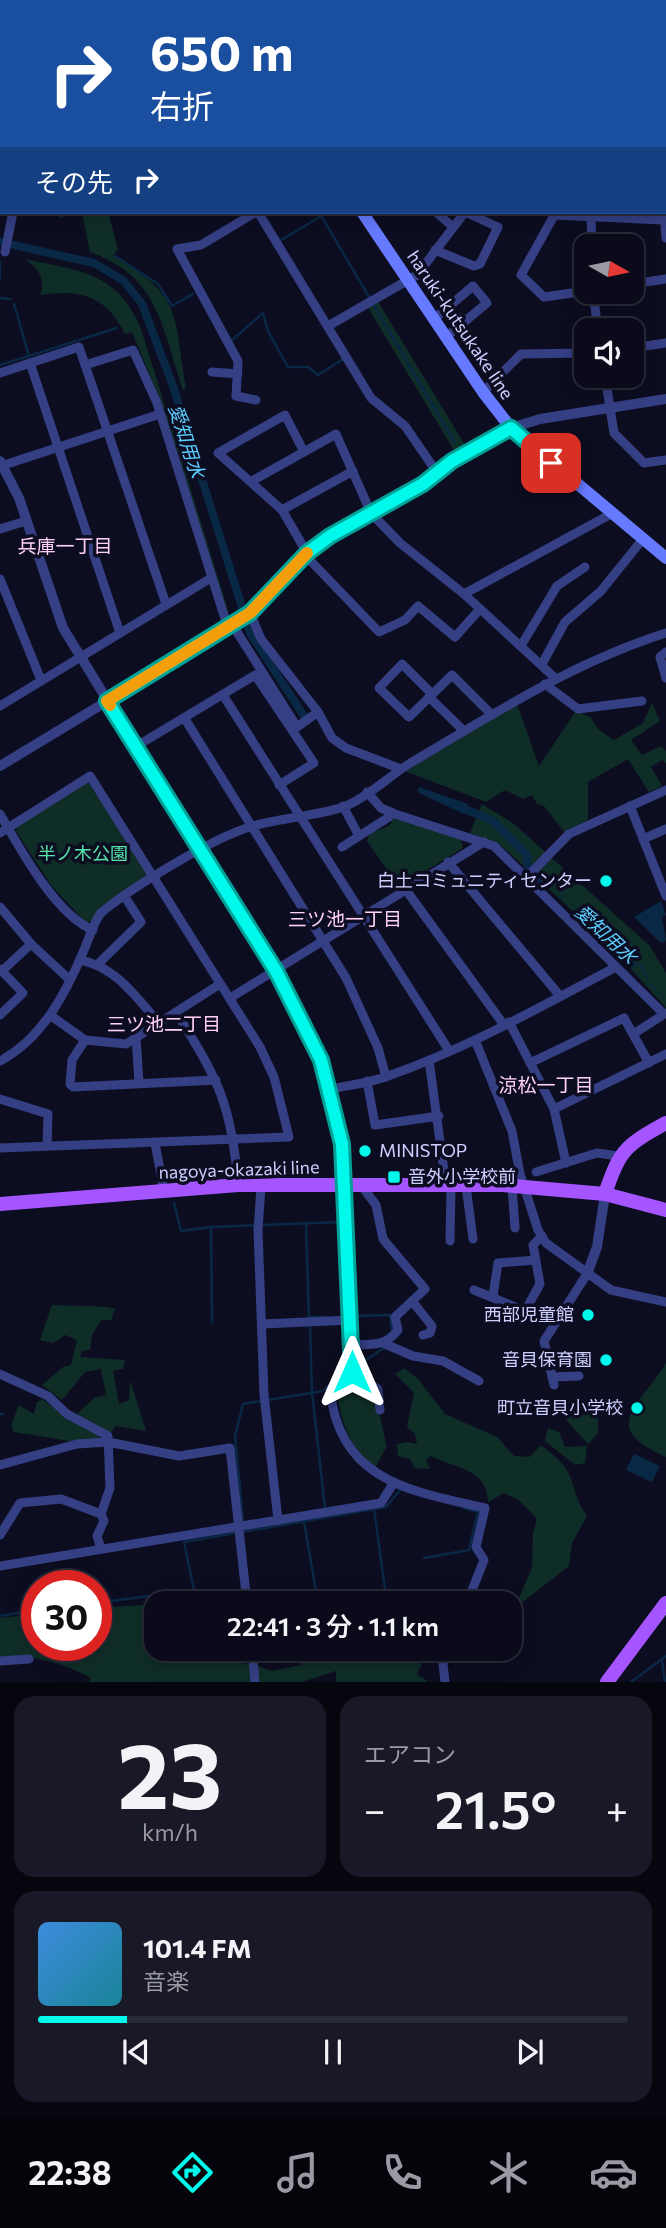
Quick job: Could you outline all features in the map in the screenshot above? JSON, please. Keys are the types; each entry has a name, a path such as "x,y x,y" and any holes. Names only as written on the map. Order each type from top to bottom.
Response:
{"main road":[{"name":"haruki-kutsukake line","path":"363,214 483,392 511,428 666,558"},
{"path":"605,1194 618,1156 632,1143 666,1122"},
{"name":"nagoya-okazaki line","path":"0,1204 238,1185 518,1186 605,1194 666,1210"},
{"path":"607,1682 666,1603"}],"street":[{"path":"5,251 13,214"},
{"path":"254,214 201,245 177,249 238,361 236,396 256,400"},
{"path":"258,214 371,398 405,426 438,474"},
{"path":"438,214 453,226"},
{"path":"328,326 417,275 463,214"},
{"path":"435,250 474,265 480,264 498,227 469,214"},
{"path":"554,214 521,275 544,297 574,293"},
{"path":"562,214 591,218 664,216 666,238"},
{"path":"591,218 592,234"},
{"path":"644,282 666,279"},
{"path":"434,319 473,286 487,303 446,337"},
{"path":"644,346 666,343"},
{"path":"0,373 79,347 166,604"},
{"path":"85,365 133,351 160,414 226,622 234,624 298,727 318,712"},
{"path":"483,392 521,355 574,353"},
{"path":"30,363 120,633"},
{"path":"212,372 238,374"},
{"path":"607,388 614,433 644,463 666,460"},
{"path":"0,766 234,624 250,613 306,554 330,536 511,428 540,419 666,399"},
{"path":"160,414 58,448 2,463 19,498 63,628 79,658 276,971 302,1017 331,1089 342,1144 352,1372"},
{"path":"304,452 285,415 218,453 282,510 306,554 379,632 405,620 418,606 455,637 480,609"},
{"path":"251,481 336,434 371,513 400,543 522,644 555,678"},
{"path":"282,510 353,471"},
{"path":"464,594 611,514"},
{"path":"0,529 26,521"},
{"path":"542,664 565,622 601,591 642,540"},
{"path":"522,644 557,586 584,567"},
{"path":"0,706 211,578"},
{"path":"0,579 41,680"},
{"path":"250,613 261,639 318,712 328,732 338,743 401,769"},
{"path":"0,1061 19,1051 50,1015 70,981 100,914 125,897 201,850 251,826 343,806 555,678 622,648 666,633"},
{"path":"666,652 660,657 666,678"},
{"path":"464,731 430,696 402,664 379,688 409,717 430,696 452,675 492,715"},
{"path":"266,678 281,666"},
{"path":"135,747 255,675 314,763 279,785"},
{"path":"545,684 578,709 642,701"},
{"path":"223,695 448,1049"},
{"path":"185,719 364,1013 386,1077"},
{"path":"0,1148 289,1137 274,1077 260,1047 90,776 4,830"},
{"path":"528,877 569,834 666,790"},
{"path":"367,792 373,801 391,812 494,846 665,1014 635,1033"},
{"path":"343,806 359,836"},
{"path":"630,806 665,892"},
{"path":"342,847 389,817 391,812"},
{"path":"0,814 4,830 66,910 83,926 93,930"},
{"path":"643,838 666,829"},
{"path":"230,998 484,842"},
{"path":"448,862 560,996"},
{"path":"406,890 507,1024 530,1063 554,1109 566,1163"},
{"path":"98,964 141,922 125,897"},
{"path":"0,906 31,944 70,981"},
{"path":"0,1015 23,993 1,970 31,944"},
{"path":"80,960 98,964 113,972 158,1022"},
{"path":"331,1089 386,1077 429,1060 448,1049 475,1040 616,967"},
{"path":"50,1015 85,1040 126,1044 220,984"},
{"path":"177,1012 216,1080 234,1139 238,1185"},
{"path":"530,1063 624,1018 635,1033 649,1063"},
{"path":"136,1037 139,1083"},
{"path":"85,1040 72,1060 70,1084 74,1087 216,1080"},
{"path":"475,1040 512,1131 518,1186 516,1228"},
{"path":"554,1109 666,1054"},
{"path":"429,1060 454,1186 473,1239"},
{"path":"367,1081 375,1125 439,1116"},
{"path":"0,1098 48,1114 47,1146"},
{"path":"155,1143 164,1191"},
{"path":"536,1172 597,1153 618,1156"},
{"path":"360,1185 376,1205 383,1239 425,1289 396,1317 398,1330 384,1344"},
{"path":"450,1241 454,1186"},
{"path":"518,1186 546,1243 611,1290 666,1302"},
{"path":"261,1187 258,1230 264,1395 278,1520"},
{"path":"579,1376 553,1381 544,1342 587,1274 597,1247 605,1194"},
{"path":"474,1290 525,1311 539,1289 533,1245 542,1236"},
{"path":"493,1296 498,1263 536,1261"},
{"path":"412,1301 432,1329 423,1335"},
{"path":"263,1324 351,1320"},
{"path":"352,1345 384,1344 413,1356 443,1361 479,1381"},
{"path":"352,1372 378,1389 380,1410"},
{"path":"352,1372 330,1389 334,1410 355,1458 393,1484 485,1508 476,1547 484,1560 472,1591"},
{"path":"0,1374 48,1396 67,1414 108,1437 110,1488 101,1514 104,1521 97,1536 101,1549"},
{"path":"0,1465 77,1444 108,1441 180,1456 230,1448 246,1591"},
{"path":"0,1566 381,1503 393,1484"},
{"path":"0,1535 20,1503 61,1499 101,1514"},
{"path":"0,1661 21,1660"},
{"path":"253,1661 255,1682"},
{"path":"444,1661 445,1682"}],"green space":[{"path":"57,214 75,214 60,218"},
{"path":"82,214 109,214 118,249 113,256 153,283 171,310 176,324 186,387 183,390 163,325 144,290 131,275 113,262 90,252"},
{"path":"24,259 63,267 96,278 122,297 133,312 142,332 228,616 160,400 132,332 125,334 109,311 90,298 67,293 40,295 40,274"},
{"path":"377,300 465,445 455,452 367,306"},
{"path":"652,703 660,721 631,740 642,755 661,746 666,751 666,763 662,760 651,767 662,786 649,792 628,759 588,782 588,820 565,833 544,806 537,804 532,795 523,799 505,790 486,802 405,771 517,704 539,766 576,711 590,717 599,730 614,740 643,723"},
{"name":"半ノ木公園","path":"88,782 148,874 148,878 101,907 91,921 86,923 51,885 16,831 17,826"},
{"path":"482,804 514,824 650,946 666,973 666,1008 623,960 539,879 499,844 470,833"},
{"path":"394,818 461,839 463,848 404,884 385,878 388,871 367,841 370,833 389,826"},
{"path":"52,1305 115,1309 111,1320 101,1320 92,1335 90,1350 82,1351 80,1357 125,1360 123,1369 113,1371 119,1404 129,1400 130,1380 146,1431 115,1426 111,1433 77,1414 94,1398 106,1395 101,1369 85,1372 62,1400 42,1385 63,1367 71,1365 77,1340 65,1335 53,1343 40,1340"},
{"path":"666,1363 666,1457 634,1436 629,1426 630,1416 636,1405"},
{"path":"404,1368 418,1379 445,1414 497,1437 514,1456 529,1457 541,1445 569,1474 578,1501 587,1516 572,1543 569,1566 522,1603 522,1591 532,1567 533,1534 537,1519 519,1500 504,1493 488,1502 482,1482 468,1471 431,1456 426,1460 430,1469 415,1468 410,1459 398,1456 397,1444 417,1444 415,1434 407,1427 414,1393 395,1374"},
{"path":"351,1380 369,1386 375,1397 387,1446 375,1468 352,1441 341,1413 335,1388"},
{"path":"43,1399 65,1417 99,1436 99,1440 75,1442 14,1432 11,1425 19,1405 34,1414 37,1402"},
{"path":"581,1401 598,1410 598,1433 588,1444 563,1416 549,1413 557,1406"},
{"path":"548,1428 559,1432 565,1447 587,1446 585,1463 575,1465 545,1441"},
{"path":"144,1605 144,1661 223,1661 253,1665 271,1671 302,1665 301,1661 423,1661 417,1674 428,1682 336,1682 336,1671 302,1682 89,1682 91,1678 81,1673 46,1661 112,1661 112,1607"},
{"path":"21,1616 21,1657 0,1658 0,1618"}],"water":[{"path":"419,787 468,804 464,814 417,792"},
{"path":"542,876 546,877 545,883 564,884 565,890 561,896 562,900 560,899 564,886 546,885 539,880"},
{"path":"661,901 666,915 662,917 666,940 661,943 634,917"},
{"path":"577,909 623,944 636,964 642,964 649,983 666,999 649,985 640,965 633,967 627,964 603,937 607,935 585,918"},
{"path":"634,1454 660,1466 652,1482 626,1470"}],"waterway":[{"path":"320,214 455,443"},
{"path":"281,240 325,214"},
{"name":"愛知用水","path":"0,242 94,263 124,281 142,304 173,386 250,633 306,719"},
{"path":"115,256 158,284 172,306 193,294"},
{"path":"0,262 0,278"},
{"path":"0,298 11,299"},
{"path":"14,304 29,356"},
{"path":"231,341 263,313 268,331 288,367 308,367 318,375 343,359"},
{"path":"79,340 117,328"},
{"path":"0,365 76,341"},
{"name":"愛知用水","path":"458,806 493,821 527,855 527,865 544,883"},
{"path":"174,1203 181,1231 211,1227 343,1222"},
{"path":"306,1224 309,1319"},
{"path":"211,1227 212,1322"},
{"path":"355,1316 390,1315 392,1332"},
{"path":"309,1317 324,1317"},
{"path":"310,1326 312,1392 325,1508"},
{"path":"355,1367 384,1348"},
{"path":"243,1521 235,1436 243,1404 323,1391 343,1374"},
{"path":"242,1532 386,1507 401,1489"},
{"path":"424,1558 469,1550 478,1512 464,1508"},
{"path":"374,1509 385,1591"},
{"path":"304,1521 316,1591"},
{"path":"112,1601 194,1590 184,1542 235,1533"},
{"path":"0,1616 21,1613"},
{"path":"631,1682 666,1656"},
{"path":"662,1661 665,1682"}],"slow traffic":[{"path":"110,705 107,701 250,613 307,553"}],"place":[{"name":"白土コミュニティセンター","path":"606,881"},
{"name":"MINISTOP","path":"365,1151"},
{"name":"音外小学校前","path":"394,1177"},
{"name":"西部児童館","path":"588,1315"},
{"name":"音貝保育園","path":"606,1360"},
{"name":"町立音貝小学校","path":"637,1408"}],"district":[{"name":"兵庫一丁目","path":"65,546"},
{"name":"三ツ池一丁目","path":"345,919"},
{"name":"三ツ池二丁目","path":"164,1024"},
{"name":"涼松一丁目","path":"546,1085"}],"route":[{"path":"352,1372 342,1144 331,1089 321,1060 302,1017 276,971 107,701 238,622 266,599 307,553 330,536 423,484 452,461 511,428 551,463"}]}
